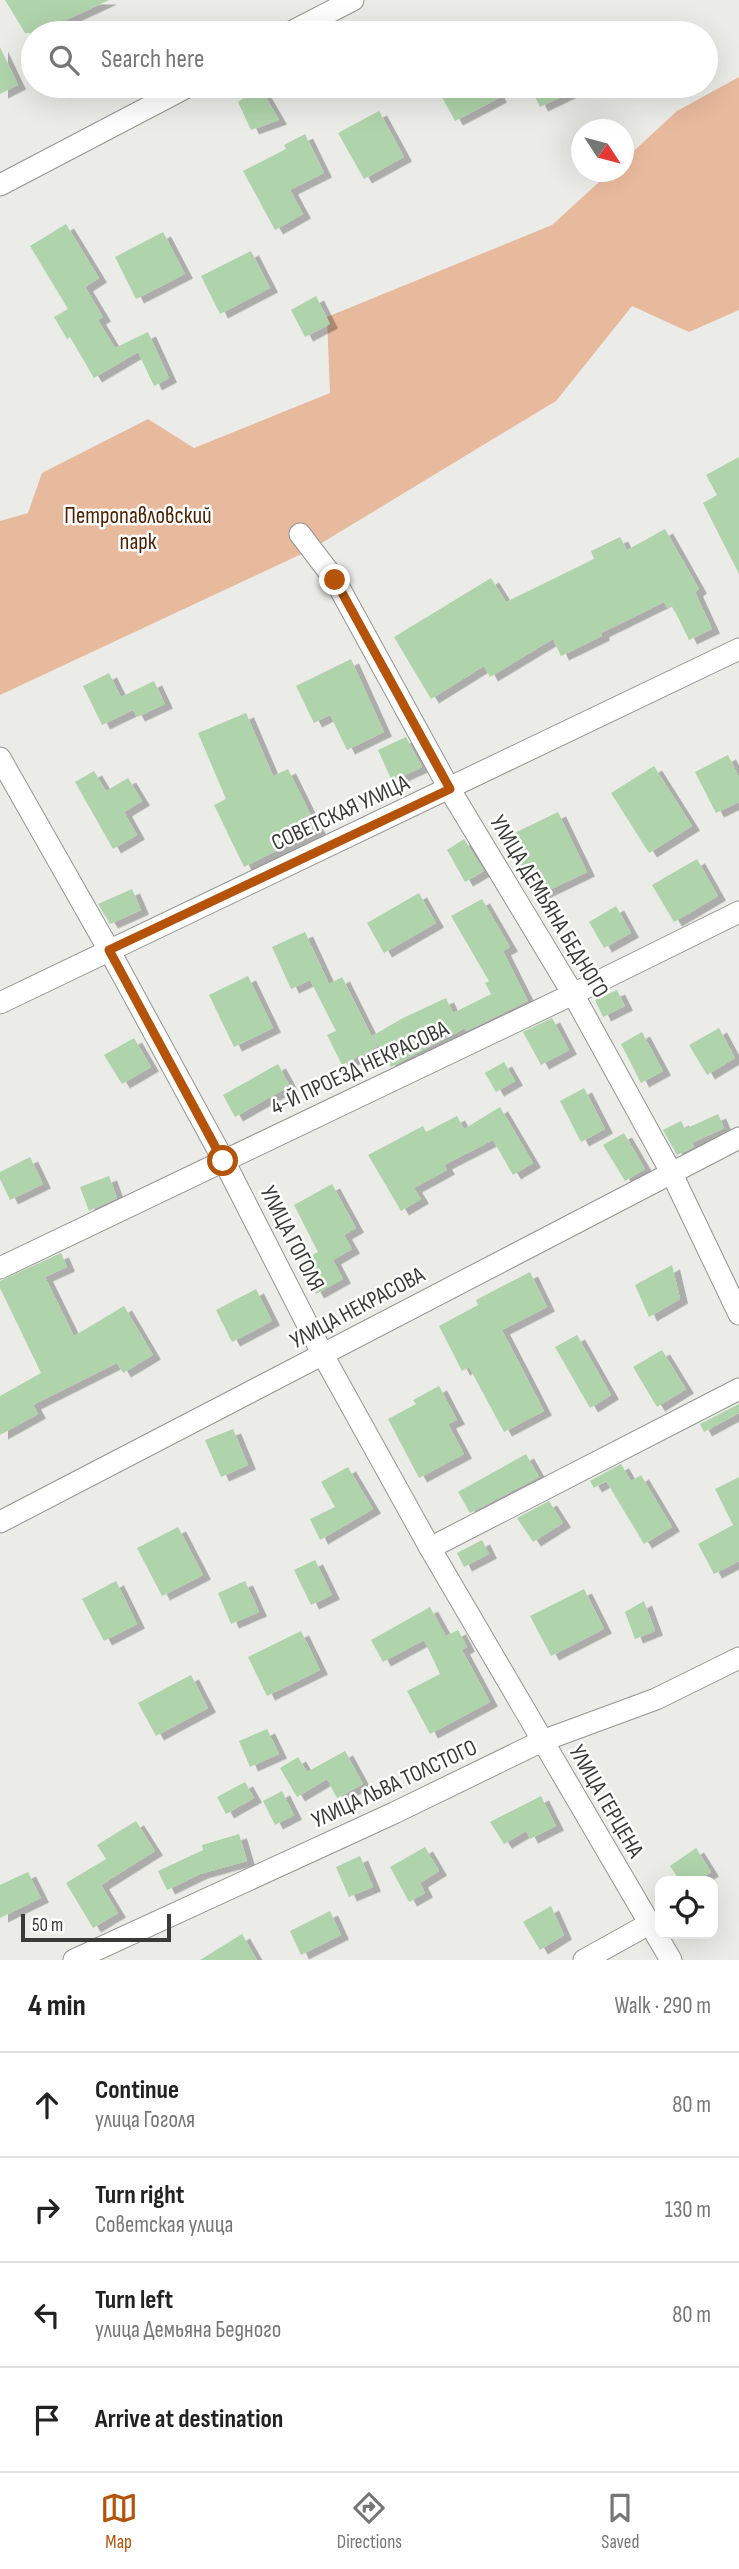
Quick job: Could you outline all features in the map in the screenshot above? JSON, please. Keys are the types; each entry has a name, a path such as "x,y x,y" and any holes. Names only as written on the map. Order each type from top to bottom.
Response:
{"street":[{"path":"312,21 353,0"},
{"path":"0,185 166,98"},
{"name":"УЛИЦА ДЕМЬЯНА БЕДНОГО","path":"300,534 335,580 450,789 573,994 671,1172 739,1314"},
{"name":"СОВЕТСКАЯ УЛИЦА","path":"0,1003 739,649"},
{"name":"УЛИЦА ГОГОЛЯ","path":"0,758 109,950 323,1354 430,1548 542,1741"},
{"name":"4-Й ПРОЕЗД НЕКРАСОВА","path":"0,1268 739,912"},
{"name":"УЛИЦА НЕКРАСОВА","path":"0,1522 739,1138"},
{"path":"430,1548 739,1389"},
{"name":"УЛИЦА ЛЬВА ТОЛСТОГО","path":"74,1960 394,1813 542,1741 656,1699 739,1658"},
{"name":"УЛИЦА ГЕРЦЕНА","path":"542,1741 671,1960"},
{"path":"584,1960 649,1924"}],"green space":[{"name":"Петропавловский парк","path":"739,77 739,310 689,332 632,306 556,401 310,550 0,695 0,521 28,513 42,473 148,419 194,448 330,393 327,317 552,225 599,182 634,182 634,151 677,111 701,98 718,98 718,89"}],"building":[{"path":"5,0 109,0 64,21 21,21 21,26"},
{"path":"0,47 18,85 0,94"},
{"path":"244,98 266,98 279,120 251,130 238,102"},
{"path":"443,98 499,98 455,121"},
{"path":"536,98 559,98 540,107"},
{"path":"379,111 404,157 364,179 338,133"},
{"path":"305,134 324,173 290,190 303,214 275,230 243,171 286,149 284,145"},
{"path":"66,224 99,278 85,287 103,317 98,320 115,348 148,332 169,378 154,386 138,352 94,378 70,337 67,339 54,317 68,309 30,246"},
{"path":"163,232 185,274 136,299 115,257"},
{"path":"251,251 270,288 220,314 201,276"},
{"path":"316,296 330,324 305,337 291,310"},
{"path":"739,457 739,574 703,503 717,495 706,475"},
{"path":"665,529 699,589 695,592 712,629 689,640 672,605 667,608 664,602 561,656 553,639 490,677 484,666 431,699 394,637 491,578 506,602 594,559 591,551 620,537 627,550"},
{"path":"351,659 384,732 347,750 330,715 314,723 296,686"},
{"path":"109,673 121,697 154,681 165,704 137,717 133,710 102,725 83,686"},
{"path":"246,713 273,776 288,769 318,830 244,867 214,805 226,799 198,733"},
{"path":"406,737 422,767 392,781 378,750"},
{"path":"728,755 739,777 739,802 716,813 695,772"},
{"path":"654,766 692,826 649,853 611,793"},
{"path":"94,771 106,791 128,778 142,801 124,812 137,835 113,849 75,782"},
{"path":"558,812 587,872 535,897 506,837"},
{"path":"464,839 484,871 465,882 447,850"},
{"path":"697,859 718,896 674,922 652,885"},
{"path":"132,889 141,910 110,924 98,904"},
{"path":"419,893 436,923 384,953 367,923"},
{"path":"482,899 510,947 503,951 528,1001 466,1031 465,1028 391,1067 372,1036 446,998 453,1013 491,994 485,983 489,981 451,916"},
{"path":"616,906 631,933 604,948 589,922"},
{"path":"305,932 329,984 342,977 377,1047 342,1065 327,1035 336,1031 310,980 291,989 272,947"},
{"path":"248,976 273,1028 234,1047 209,995"},
{"path":"617,990 625,1006 603,1017 595,1000"},
{"path":"552,1018 569,1050 541,1065 523,1032"},
{"path":"719,1028 735,1058 707,1075 689,1045"},
{"path":"642,1032 663,1071 641,1083 621,1044"},
{"path":"134,1038 151,1067 122,1084 104,1055"},
{"path":"504,1062 515,1081 496,1092 485,1073"},
{"path":"278,1064 290,1086 235,1117 223,1095"},
{"path":"584,1088 605,1129 581,1142 560,1101"},
{"path":"500,1107 533,1163 513,1175 493,1140 444,1165 447,1170 414,1188 421,1199 401,1211 368,1155 423,1126 426,1132 457,1116 464,1129"},
{"path":"718,1114 724,1128 692,1143 694,1147 677,1155 663,1130 681,1121 685,1129"},
{"path":"624,1133 645,1169 625,1181 603,1145"},
{"path":"30,1157 43,1184 10,1200 0,1179 0,1172"},
{"path":"109,1176 117,1198 89,1211 80,1187"},
{"path":"332,1184 356,1228 344,1235 352,1249 333,1260 343,1279 316,1294 299,1262 318,1252 294,1205"},
{"path":"61,1253 67,1267 45,1277 74,1336 124,1306 153,1355 123,1373 117,1363 33,1405 38,1414 0,1435 0,1396 41,1373 0,1288 0,1281"},
{"path":"672,1265 680,1299 649,1317 635,1285"},
{"path":"530,1272 547,1307 502,1330 544,1411 504,1432 469,1367 462,1371 439,1326 478,1305 476,1300"},
{"path":"256,1289 272,1321 232,1342 216,1310"},
{"path":"577,1335 611,1395 590,1408 555,1347"},
{"path":"662,1350 686,1389 657,1407 633,1367"},
{"path":"439,1386 457,1420 448,1424 464,1454 419,1478 388,1419 416,1404 413,1400"},
{"path":"739,1404 739,1413 704,1432 700,1424"},
{"path":"233,1429 248,1465 221,1477 205,1440"},
{"path":"526,1454 539,1477 470,1513 458,1492"},
{"path":"621,1464 631,1481 641,1475 672,1527 644,1544 606,1481 594,1488 590,1481"},
{"path":"348,1467 373,1509 320,1540 310,1519 335,1507 321,1482"},
{"path":"739,1477 739,1561 714,1574 698,1544 733,1525 715,1489"},
{"path":"549,1501 563,1523 533,1542 517,1518"},
{"path":"178,1527 203,1575 162,1596 137,1548"},
{"path":"482,1540 489,1554 464,1567 457,1553"},
{"path":"315,1560 332,1595 311,1605 294,1570"},
{"path":"116,1581 137,1624 104,1641 82,1599"},
{"path":"245,1581 259,1612 231,1624 218,1593"},
{"path":"584,1589 604,1629 551,1656 530,1616"},
{"path":"644,1601 655,1631 635,1639 625,1612"},
{"path":"430,1607 446,1636 458,1630 467,1647 462,1650 490,1702 430,1734 407,1691 440,1674 424,1640 383,1662 371,1640"},
{"path":"301,1631 320,1670 267,1696 248,1657"},
{"path":"191,1675 208,1708 156,1736 138,1703"},
{"path":"267,1729 279,1754 250,1767 239,1741"},
{"path":"345,1751 363,1784 337,1798 327,1779 297,1797 280,1768 298,1757 307,1772"},
{"path":"245,1782 254,1798 226,1814 217,1797"},
{"path":"282,1791 294,1815 275,1825 263,1801"},
{"path":"541,1796 556,1826 530,1839 526,1831 504,1844 490,1822"},
{"path":"136,1821 155,1851 101,1885 118,1913 93,1928 66,1883 106,1859 97,1845"},
{"path":"239,1834 247,1861 200,1874 167,1890 158,1871 203,1850 202,1845"},
{"path":"425,1847 439,1871 420,1883 425,1893 409,1902 390,1867"},
{"path":"696,1848 711,1872 704,1876 677,1876 670,1866"},
{"path":"360,1856 373,1887 349,1897 336,1867"},
{"path":"28,1872 41,1898 0,1918 0,1885"},
{"path":"551,1906 564,1935 540,1950 523,1922"},
{"path":"330,1911 341,1935 301,1955 290,1931"},
{"path":"242,1934 257,1960 200,1960"}],"route":[{"path":"223,1161 109,950 450,789 335,580"}]}
